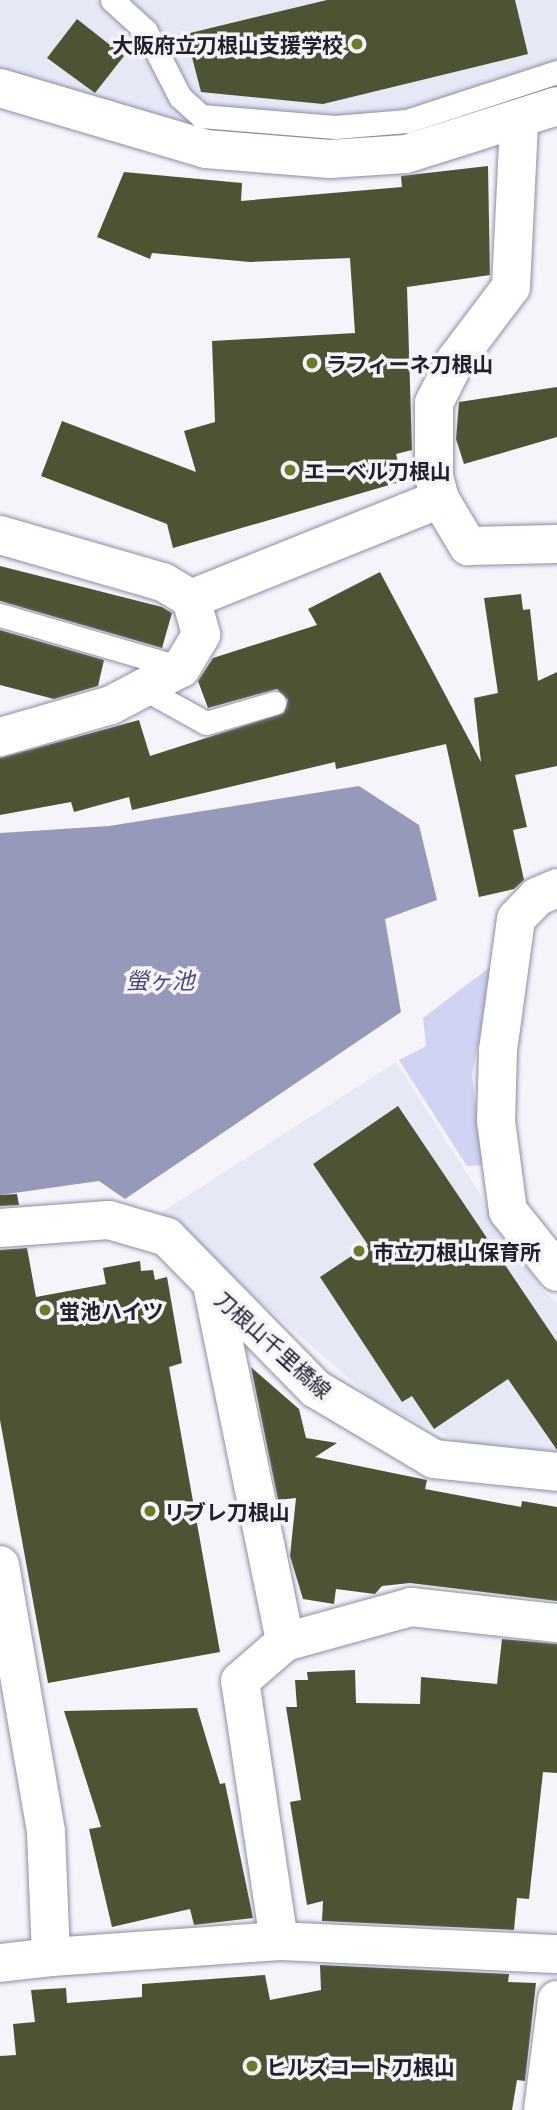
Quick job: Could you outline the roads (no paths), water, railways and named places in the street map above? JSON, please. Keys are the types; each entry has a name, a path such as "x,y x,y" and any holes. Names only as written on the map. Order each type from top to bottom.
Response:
{"street":[{"path":"0,88 206,149 266,157 406,154 519,122 557,106"},
{"path":"519,122 512,287 455,361 434,403 433,477 440,499 468,546 557,544"},
{"path":"191,599 440,499"},
{"path":"0,535 163,582 191,599 201,635 181,668 111,705 0,737"},
{"path":"557,888 537,897 516,919 498,1051 496,1121 508,1212 557,1272"},
{"name":"刀根山千里橋線","path":"0,1228 109,1220 167,1237 213,1290 316,1388 434,1459 557,1472"},
{"path":"213,1290 285,1642"},
{"path":"0,1565 46,1832 51,1957"},
{"path":"279,1941 240,1681 285,1642 411,1607 557,1623"},
{"path":"0,1963 279,1941 557,1954"},
{"path":"543,2110 557,2000"}],"lane":[{"path":"112,0 146,32 180,97 201,116 335,127 407,121 557,72"},
{"path":"0,615 181,668"},
{"path":"143,688 206,723 274,703"}],"water":[{"name":"螢ヶ池","path":"359,786 419,825 437,900 385,919 401,1012 125,1199 99,1181 0,1195 0,833 109,826"}],"place":[{"name":"大阪府立刀根山支援学校","path":"357,44"},
{"name":"ラフィーネ刀根山","path":"312,363"},
{"name":"エーベル刀根山","path":"290,470"},
{"name":"市立刀根山保育所","path":"359,1251"},
{"name":"蛍池ハイツ","path":"45,1310"},
{"name":"リブレ刀根山","path":"150,1511"},
{"name":"ヒルズコート刀根山","path":"252,2066"}]}
